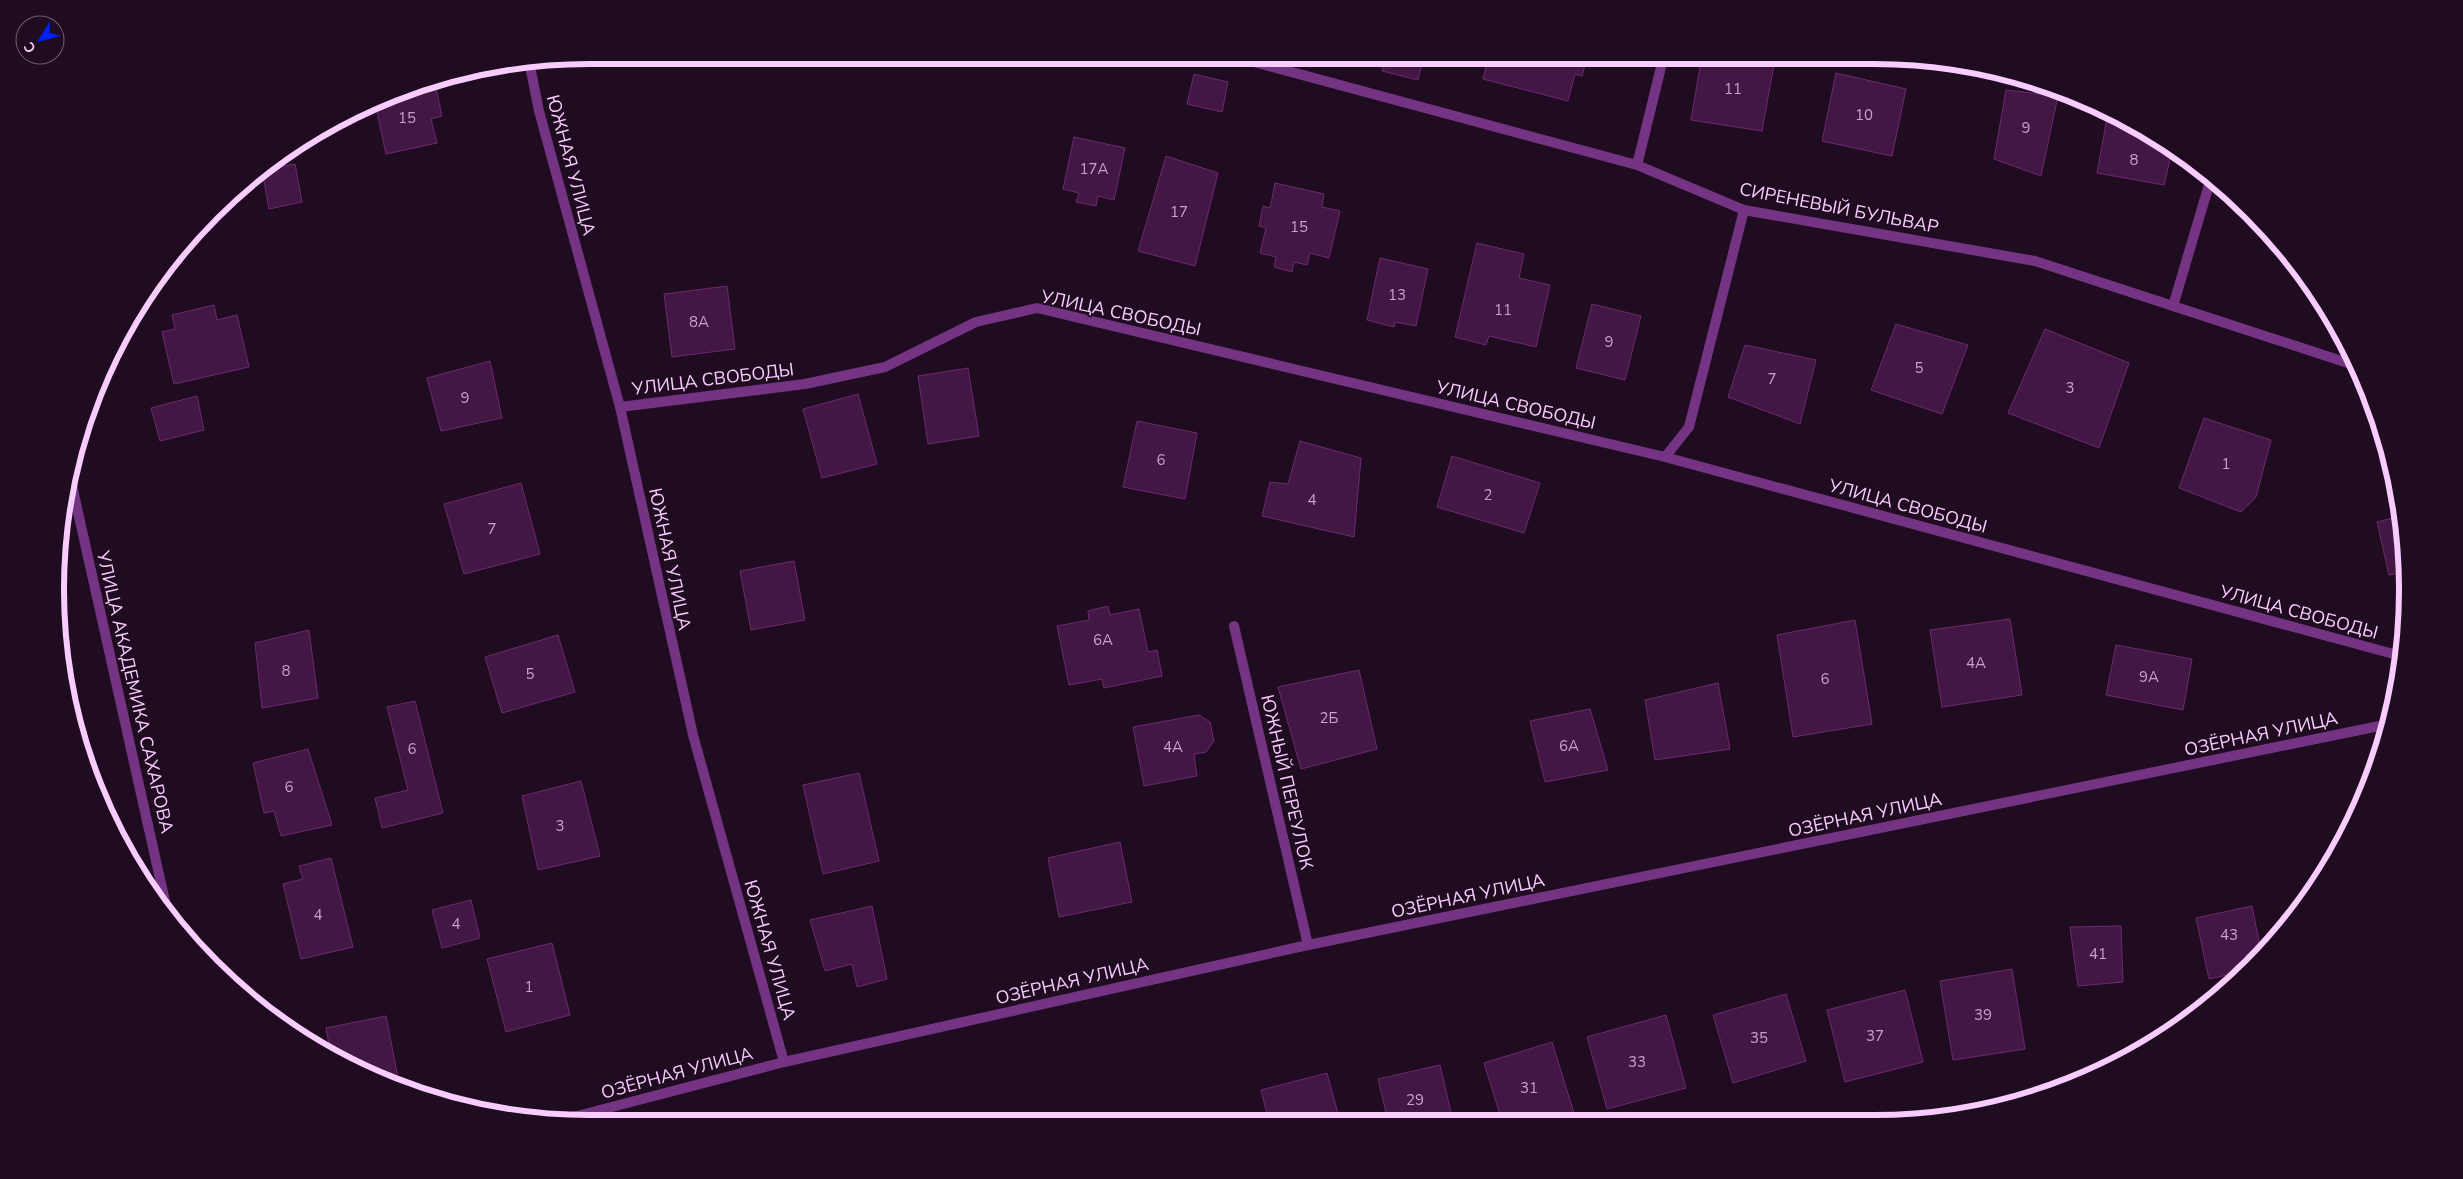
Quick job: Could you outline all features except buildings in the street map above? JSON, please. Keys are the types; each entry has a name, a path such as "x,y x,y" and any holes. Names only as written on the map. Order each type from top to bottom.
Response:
{"street":[{"name":"СИРЕНЕВЫЙ БУЛЬВАР","path":"1261,64 1637,165 1744,210 2035,261 2348,363"},
{"path":"1637,165 1662,64"},
{"name":"ЮЖНАЯ УЛИЦА","path":"530,67 539,111 620,407 693,735 784,1062"},
{"path":"2173,306 2209,185"},
{"path":"1665,457 1689,427 1744,210"},
{"name":"УЛИЦА СВОБОДЫ","path":"620,407 805,384 885,367 976,322 1037,308 1665,457 2395,654"},
{"name":"УЛИЦА АКАДЕМИКА САХАРОВА","path":"73,491 165,900"},
{"name":"ЮЖНЫЙ ПЕРЕУЛОК","path":"1234,626 1308,945"},
{"name":"ОЗЁРНАЯ УЛИЦА","path":"582,1115 784,1062 1308,945 2381,725"}]}
